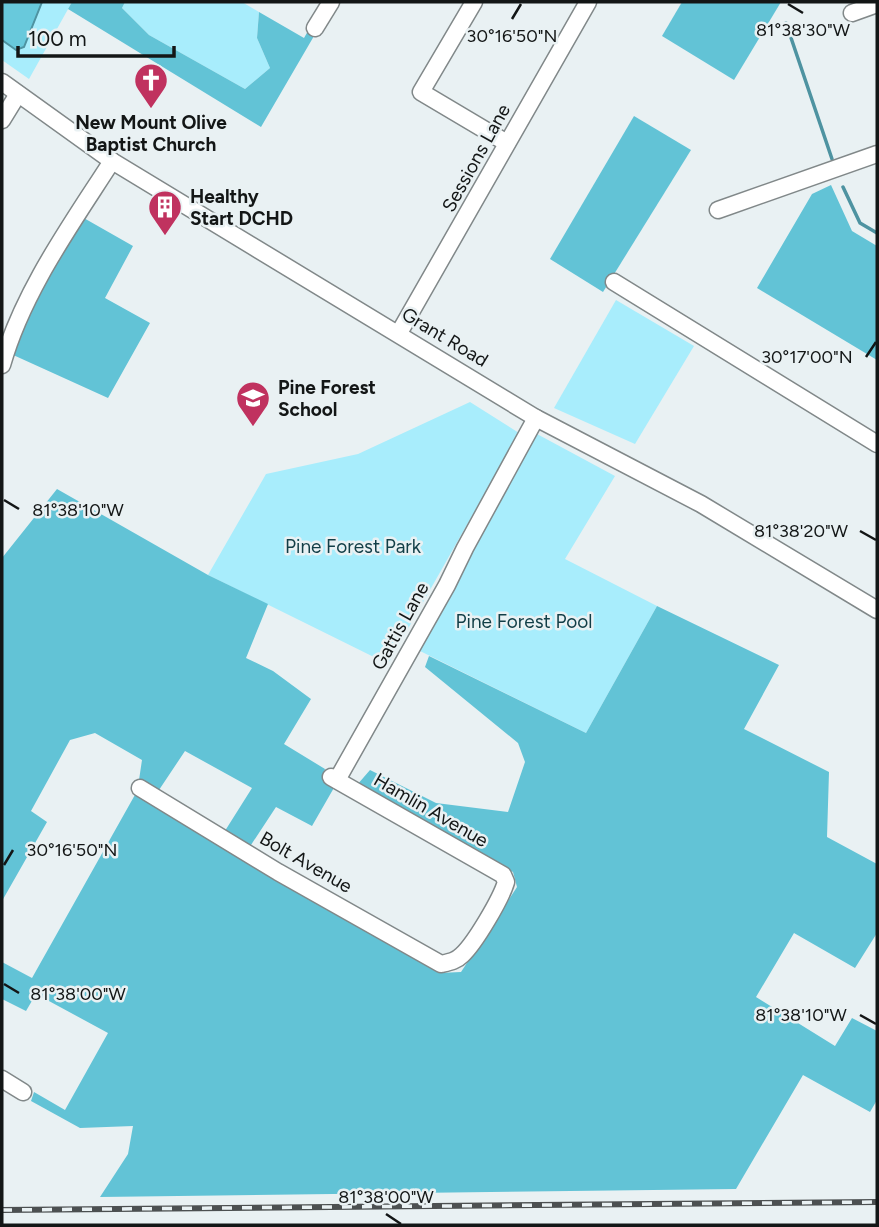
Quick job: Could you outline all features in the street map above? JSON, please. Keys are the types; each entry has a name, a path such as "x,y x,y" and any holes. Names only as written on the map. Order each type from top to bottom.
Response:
{"street":[{"path":"316,28 331,2"},
{"path":"474,2 421,92 507,143"},
{"name":"Sessions Lane","path":"399,333 588,2"},
{"path":"852,13 877,4"},
{"name":"Grant Road","path":"2,82 112,161 536,418 701,504 877,610"},
{"path":"2,120 18,94"},
{"path":"718,210 877,154"},
{"path":"2,365 22,310 72,223 112,161"},
{"path":"614,282 877,444"},
{"name":"Gattis Lane","path":"334,778 447,586 536,418"},
{"name":"Hamlin Avenue","path":"334,778 503,875 506,882 503,894 464,954 454,961"},
{"name":"Bolt Avenue","path":"140,788 278,872 441,964 454,961"},
{"path":"2,1079 23,1092"}],"green space":[{"path":"42,2 72,2 29,79 2,60 2,40 16,50 24,47"},
{"path":"125,2 242,2 259,12 257,38 270,68 245,89 149,35 122,8"},
{"path":"616,300 694,346 635,444 554,408"},
{"name":"Pine Forest Park","path":"470,402 519,433 388,664 208,575 266,474 358,454"},
{"name":"Pine Forest Pool","path":"537,434 615,476 565,559 657,606 586,733 418,650"}],"shaded area":[{"path":"2,2 42,2 24,47 16,50 2,40"},
{"path":"72,2 125,2 122,8 149,35 245,89 270,68 257,38 259,12 304,38 308,31 314,36 261,127 68,9"},
{"path":"682,2 781,2 734,80 662,36"},
{"path":"634,116 691,150 603,292 550,259"},
{"path":"831,185 852,231 877,246 877,360 757,288 812,194"},
{"path":"82,217 133,246 105,298 150,323 108,398 11,354 25,317"},
{"path":"57,489 208,575 268,604 246,658 273,671 311,699 284,744 325,769 322,778 335,786 312,826 276,807 249,848 223,834 252,788 185,751 157,793 139,780 142,760 95,733 70,740 31,811 47,822 2,901 2,558"},
{"path":"657,606 779,665 744,729 829,772 827,837 877,864 877,933 855,968 794,933 756,997 835,1046 852,1018 877,1031 877,1100 870,1112 803,1075 736,1189 100,1197 128,1154 133,1126 80,1128 31,1101 34,1092 65,1110 108,1033 36,994 26,1011 2,999 2,962 32,978 136,793 439,973 461,972 517,887 513,872 357,785 370,770 436,803 508,812 525,762 518,743 425,667 429,656 586,733"}],"waterway":[{"path":"786,23 832,159"},
{"path":"843,187 860,223 877,233"}],"railway":[{"path":"2,1210 877,1202"}],"place":[{"name":"New Mount Olive Baptist Church","path":"151,110"},
{"name":"Healthy Start DCHD","path":"165,237"},
{"name":"Pine Forest School","path":"253,428"}]}
